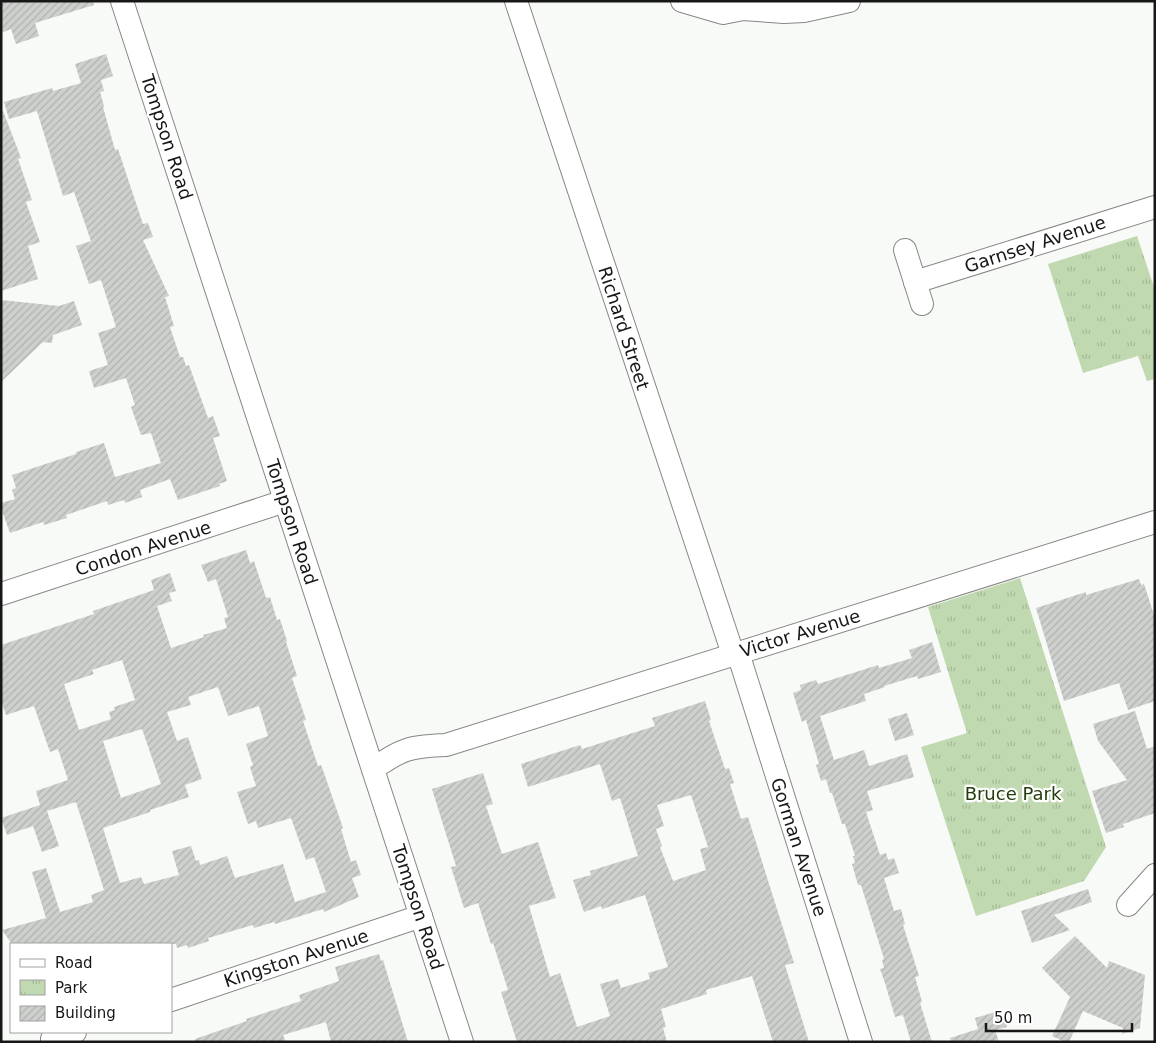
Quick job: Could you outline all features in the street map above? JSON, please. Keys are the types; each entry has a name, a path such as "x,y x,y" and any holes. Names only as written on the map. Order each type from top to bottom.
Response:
{"street":[{"name":"Tompson Road","path":"122,1 462,1042"},
{"name":"Richard Street","path":"516,1 735,653"},
{"path":"682,1 723,14 735,5 784,12 804,11 849,1"},
{"name":"Garnsey Avenue","path":"915,282 1155,206"},
{"path":"905,250 922,304"},
{"name":"Condon Avenue","path":"1,594 285,501"},
{"name":"Victor Avenue","path":"373,769 400,768 426,760 446,745 1155,522"},
{"name":"Gorman Avenue","path":"735,653 861,1042"},
{"path":"1128,905 1155,874"},
{"name":"Kingston Avenue","path":"172,1000 421,916"},
{"path":"52,1039 72,1033"}],"green space":[{"path":"1137,236 1155,290 1155,379 1147,381 1138,356 1083,373 1048,264"},
{"name":"Bruce Park","path":"1020,578 1106,847 1084,881 976,916 921,747 967,733 928,607"}],"building":[{"path":"1,1 93,1 94,5 35,23 39,36 16,44 11,29 1,33"},
{"path":"106,54 113,76 101,80 104,91 100,92 115,150 118,149 143,224 148,223 153,237 143,240 169,296 165,297 174,326 170,327 180,357 183,357 186,366 189,365 208,418 213,416 220,436 213,438 227,481 219,484 220,486 178,500 170,479 140,490 142,497 125,503 124,500 108,505 107,501 66,515 67,518 44,525 43,522 10,533 1,503 15,499 12,490 16,488 12,475 104,443 115,477 161,463 151,433 141,435 131,407 135,405 126,378 94,388 89,371 108,365 98,333 116,327 101,280 89,284 76,246 91,241 74,192 63,196 37,111 9,119 4,102 52,88 53,91 81,83 75,64"},
{"path":"1,111 3,111 21,158 18,159 32,200 26,202 40,242 28,246 38,279 1,291"},
{"path":"1,300 59,306 74,301 82,325 53,335 52,343 43,342 1,382"},
{"path":"246,550 250,563 254,561 266,598 270,597 277,620 280,619 297,676 292,678 306,720 303,721 318,766 321,765 343,828 341,829 351,862 356,860 361,875 352,878 359,897 324,912 323,909 275,924 274,922 254,928 253,925 208,938 209,941 188,948 187,945 177,948 176,944 172,943 11,943 2,930 46,918 32,872 46,868 60,912 93,902 91,895 104,890 76,802 47,811 59,846 42,852 33,826 7,835 1,818 40,805 36,791 68,780 58,749 50,752 34,706 6,715 1,700 1,645 94,614 93,611 154,590 151,580 170,573 176,591 169,593 172,601 157,606 171,648 227,628 224,618 228,617 216,579 208,582 201,565","holes":["122,660 135,700 114,707 115,710 109,712 111,719 79,730 64,684 94,674 92,670","218,687 228,716 259,706 268,736 246,744 253,765 250,767 256,786 237,792 248,824 256,821 258,828 291,818 306,860 314,857 326,892 295,902 283,864 235,878 227,856 200,865 199,860 196,861 191,846 172,851 179,875 144,884 141,877 120,883 103,828 189,797 185,785 202,779 188,737 177,741 167,712 191,705 188,697","142,729 161,784 121,798 103,741"]},
{"path":"1139,579 1141,585 1144,584 1155,618 1155,701 1128,710 1119,683 1064,701 1036,608 1086,592 1086,595"},
{"path":"932,642 941,672 918,679 917,676 884,686 864,694 866,701 820,716 834,760 864,750 869,766 907,754 914,777 867,791 873,810 866,812 880,855 886,853 888,860 894,858 899,873 884,878 894,911 901,909 905,924 903,925 919,976 915,977 922,1002 920,1003 932,1042 911,1042 903,1015 895,1017 880,969 884,968 882,960 884,959 861,885 858,885 852,864 855,863 853,856 855,856 845,824 842,824 826,779 821,781 816,765 819,764 806,720 802,722 793,693 801,690 800,685 816,680 818,684 878,665 879,668 912,658 909,650"},
{"path":"705,701 711,720 709,721 725,769 729,768 734,783 730,784 741,819 748,817 794,963 785,965 809,1042 773,1042 752,976 706,990 707,994 661,1009 666,1027 663,1028 667,1042 517,1042 501,992 508,990 493,943 491,944 478,903 464,908 451,867 456,866 432,789 483,773 493,804 486,806 502,854 538,842 556,898 529,906 550,977 560,973 577,1027 610,1016 600,984 618,979 621,988 650,979 648,973 668,967 645,895 602,909 601,906 584,912 573,880 591,875 590,871 638,856 620,798 612,801 600,764 528,787 521,764 580,745 582,749 655,726 652,718","holes":["691,795 708,847 700,849 706,870 673,881 660,847 662,846 656,829 664,826 657,805"]},
{"path":"1135,711 1147,749 1155,746 1155,813 1123,824 1124,827 1106,833 1092,791 1127,780 1098,741 1093,724"},
{"path":"907,713 914,735 895,741 888,719"},
{"path":"1088,889 1092,902 1054,915 1070,930 1032,943 1021,911"},
{"path":"1075,936 1107,968 1109,961 1145,975 1140,1028 1122,1034 1123,1028 1083,1011 1069,1042 1052,1036 1070,997 1042,968"},
{"path":"379,954 381,961 383,960 408,1042 331,1042 326,1022 283,1035 286,1042 195,1042 195,1039 247,1021 246,1019 301,1001 299,995 339,981 335,967"},
{"path":"1002,1010 1007,1027 995,1030 999,1042 951,1042 950,1038 978,1029 975,1018"}]}
